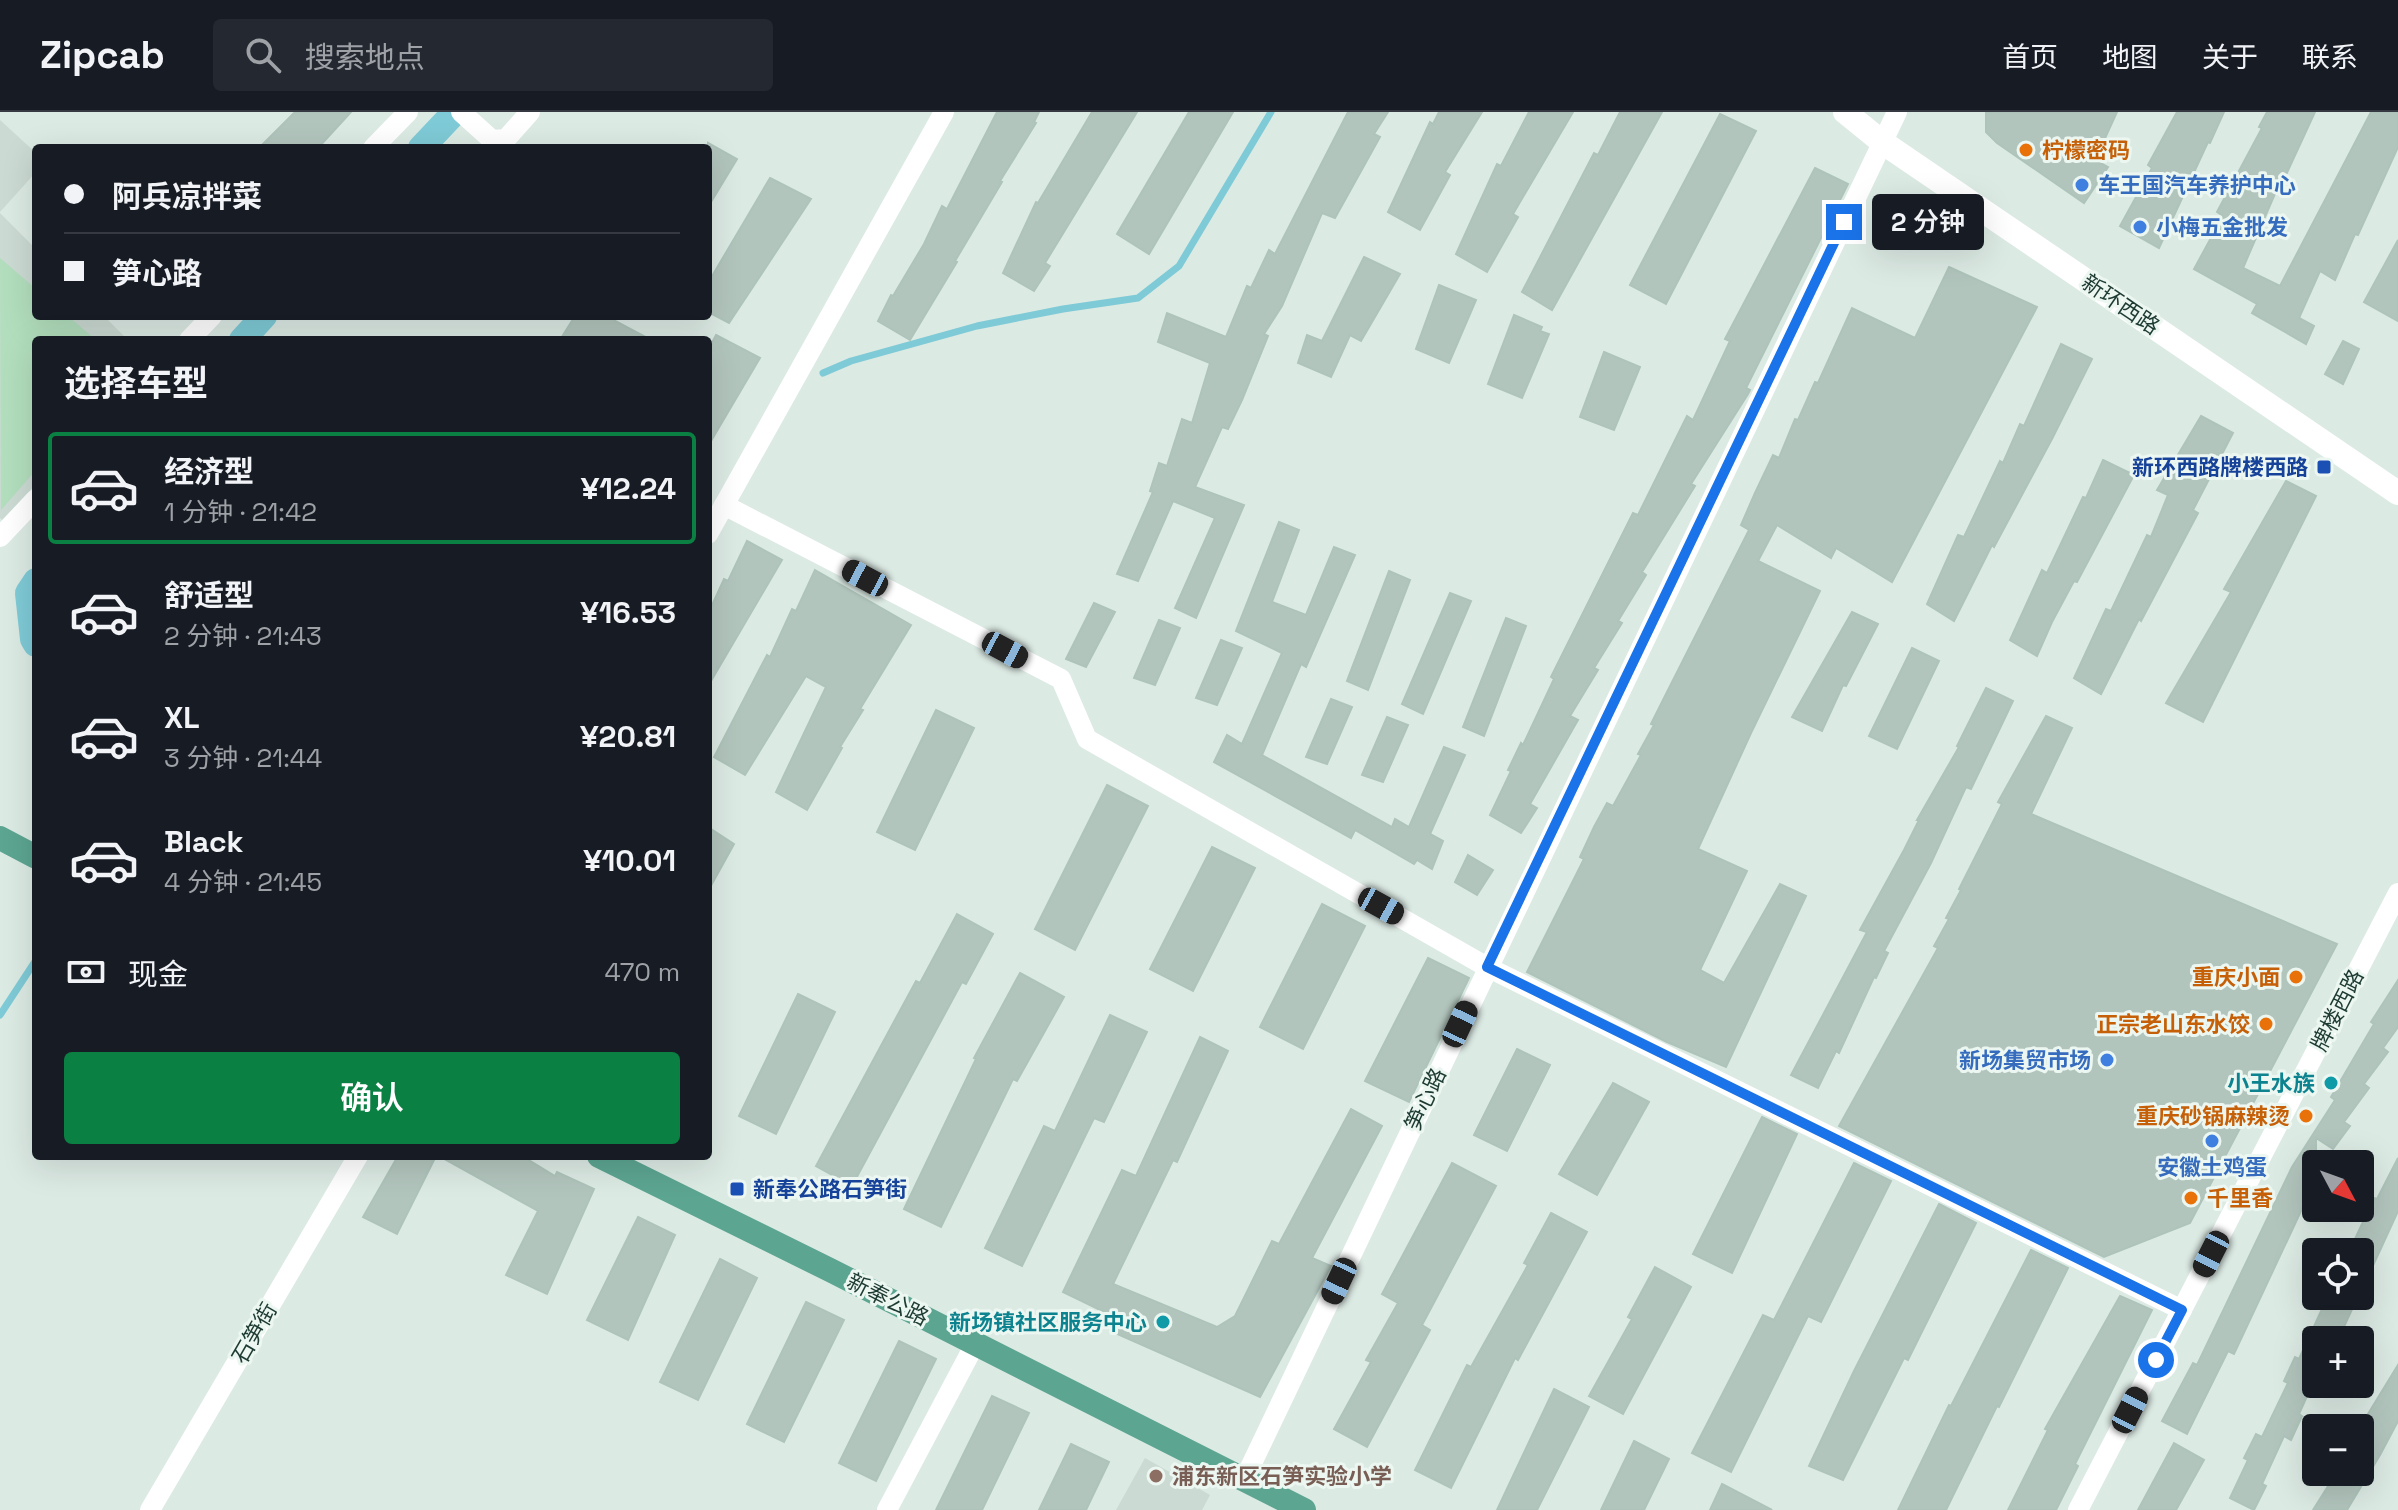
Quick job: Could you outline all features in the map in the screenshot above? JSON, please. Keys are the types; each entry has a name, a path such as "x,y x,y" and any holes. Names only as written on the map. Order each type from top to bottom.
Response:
{"main road":[{"path":"0,838 32,855"},
{"name":"新奉公路","path":"607,1160 1304,1510"}],"street":[{"path":"377,144 408,112"},
{"path":"461,112 492,140 506,139 530,112"},
{"path":"712,527 944,112"},
{"name":"新环西路","path":"1845,112 1882,142 2398,493"},
{"name":"笋心路","path":"1244,1480 1897,112"},
{"path":"193,336 208,320"},
{"path":"0,537 32,503"},
{"path":"724,505 1061,679 1087,739 1487,967 2182,1310"},
{"name":"牌楼西路","path":"2078,1510 2398,893"},
{"name":"石笋街","path":"150,1510 356,1160"},
{"path":"887,1510 975,1344"}],"shaded area":[{"path":"0,120 32,149 32,176 0,212"},
{"path":"0,213 32,245 32,320 108,320 124,336 32,336 32,488 2,520"},
{"name":"浦东新区石笋实验小学","path":"1145,1458 1210,1495 1202,1510 1116,1510"}],"green space":[{"path":"0,258 32,286 32,320 73,320 91,336 32,336 32,475 1,510"}],"building":[{"path":"295,112 351,112 322,144 263,144"},
{"path":"997,112 1039,112 1036,123 910,340 878,321 924,244 942,206 947,209"},
{"path":"1092,112 1137,112 1045,263 1050,266 1034,291 1003,273 1036,202"},
{"path":"1189,112 1233,112 1149,254 1117,234"},
{"path":"1348,112 1388,112 1374,134 1380,137 1335,218 1322,213 1282,306 1264,334 1268,336 1242,400 1228,429 1222,427 1195,487 1244,505 1196,618 1175,608 1215,518 1173,501 1138,581 1117,574 1153,492 1150,491 1159,463 1167,466 1182,419 1192,423 1210,363 1158,342 1167,313 1226,337 1247,286 1251,288 1269,250 1275,254"},
{"path":"1439,112 1482,112 1445,172 1450,175 1420,230 1388,212 1430,122 1433,124"},
{"path":"1529,112 1573,112 1513,214 1518,217 1487,272 1456,254 1497,164 1501,166"},
{"path":"1620,112 1662,112 1552,310 1522,292 1594,153 1598,155"},
{"path":"1986,112 2117,112 2095,160 2108,167 2084,203 1997,143 1986,132"},
{"path":"2177,112 2224,112 2159,248 2120,226 2152,168 2148,165"},
{"path":"2267,112 2315,112 2243,268 2280,286 2371,112 2398,112 2398,147 2358,235 2355,234 2335,280 2320,271 2299,318 2314,326 2306,344 2252,313 2257,304 2194,269 2223,216 2217,212 2262,128 2259,127"},
{"path":"1720,114 1756,131 1666,304 1630,285"},
{"path":"712,145 737,159 712,200"},
{"path":"1815,168 1848,184 1746,388 1750,390 1748,394 1691,484 1695,486 1642,572 1646,575 1618,621 1622,623 1594,668 1598,670 1570,716 1578,720 1530,804 1537,808 1521,833 1490,815 1511,771 1508,770 1521,743 1523,745 1554,679 1551,677 1633,513 1638,515 1687,416 1693,420 1730,341 1725,339"},
{"path":"770,178 811,199 729,323 712,314 712,276"},
{"path":"2398,240 2398,321 2364,302"},
{"path":"1364,257 1400,274 1361,341 1350,335 1331,377 1298,363 1307,335 1322,341"},
{"path":"1949,267 2037,307 1892,582 1836,548 1831,558 1777,525 1758,561 1820,591 1698,849 1747,871 1700,970 1724,983 1780,884 1806,896 1726,1067 1667,1042 1527,972 1584,859 1580,857 1594,827 1607,803 1613,806 1641,755 1638,754 1654,725 1651,724 1749,530 1741,525 1755,493 1773,455 1779,458 1795,419 1798,420 1815,382 1818,383 1852,308 1915,338"},
{"path":"1439,285 1476,300 1449,363 1416,349"},
{"path":"1514,315 1542,327 1540,331 1549,334 1522,398 1488,384"},
{"path":"572,320 614,320 644,336 562,336"},
{"path":"716,335 760,358 712,439 712,342"},
{"path":"2343,341 2359,349 2343,384 2325,374"},
{"path":"2061,344 2092,359 1954,621 1927,604 1958,535 1964,537 2020,424 2024,426"},
{"path":"1604,352 1640,367 1614,430 1580,417"},
{"path":"2201,416 2233,433 2193,510 2198,513 2101,694 2074,678 2106,609 2111,611 2147,535 2151,537 2168,495 2157,490"},
{"path":"2103,460 2134,475 2052,622 2037,656 2010,640 2042,570 2047,573"},
{"path":"2286,481 2316,496 2203,722 2166,703 2231,592 2224,589"},
{"path":"1279,522 1299,530 1272,602 1306,615 1334,547 1355,555 1306,667 1301,664 1262,755 1392,827 1395,819 1409,827 1444,747 1465,755 1430,834 1443,841 1432,869 1417,860 1414,864 1355,830 1351,838 1214,762 1227,735 1242,744 1282,653 1236,631"},
{"path":"747,541 782,560 712,679 712,605 724,579 728,581"},
{"path":"815,570 911,625 860,709 863,710 807,810 776,792 826,687 806,676 745,775 714,757 767,655 770,657 792,609 796,611"},
{"path":"1389,571 1410,580 1368,690 1347,681"},
{"path":"1450,593 1471,601 1423,714 1402,704"},
{"path":"1094,603 1115,612 1086,667 1066,659"},
{"path":"1852,612 1878,624 1846,686 1843,685 1822,731 1792,717"},
{"path":"1506,618 1526,626 1484,736 1463,727"},
{"path":"1159,620 1180,628 1155,685 1134,678"},
{"path":"1221,640 1242,648 1217,705 1196,698"},
{"path":"1912,648 1939,661 1897,749 1869,736"},
{"path":"1986,688 2013,701 1971,789 1966,787 1931,863 1884,951 1888,953 1876,978 1818,1088 1791,1075 1867,932 1860,930 1959,747"},
{"path":"1331,699 1352,707 1327,764 1306,757"},
{"path":"936,710 974,728 915,850 877,832"},
{"name":"新场集贸市场","path":"2046,716 2072,728 2031,814 2337,944 2190,1223 2104,1257 1839,1126 1938,948 1934,946 1949,919 1946,918 2002,804 1998,802"},
{"path":"1387,717 1408,725 1383,782 1362,775"},
{"path":"1107,785 1148,806 1075,950 1035,929"},
{"path":"712,830 734,844 712,884"},
{"path":"1212,847 1255,868 1193,991 1150,969"},
{"path":"1468,855 1493,870 1477,895 1455,882"},
{"path":"1322,904 1365,926 1303,1049 1260,1027"},
{"path":"957,914 993,934 966,984 962,982 852,1186 816,1166 916,981 920,983"},
{"path":"1428,958 1469,978 1409,1102 1365,1081"},
{"path":"1020,973 1064,997 1017,1081 1013,1079 941,1227 904,1209 974,1058"},
{"path":"2398,980 2398,1027 2383,1048 2388,1052 2364,1084 2369,1088 2344,1122 2350,1126 2333,1149 2316,1138 2316,1150 2303,1150 2335,1100 2331,1097 2374,1024 2371,1022"},
{"path":"798,994 835,1012 776,1134 739,1116"},
{"path":"1110,1015 1147,1032 1104,1122 1094,1118 1022,1266 985,1248 1044,1126 1055,1131"},
{"path":"1200,1037 1228,1051 1177,1162 1173,1160 1113,1284 1217,1327 1235,1316 1272,1241 1279,1244 1351,1109 1382,1126 1312,1258 1331,1266 1260,1397 1115,1333 1121,1320 1063,1292 1122,1170 1136,1176"},
{"path":"1517,1049 1550,1065 1507,1151 1474,1135"},
{"path":"1613,1083 1649,1102 1597,1195 1559,1174"},
{"path":"1762,1117 1797,1134 1732,1273 1693,1254"},
{"path":"2302,1151 2302,1209 2234,1354 2228,1351 2187,1434 2162,1421 2193,1363 2197,1365"},
{"path":"2398,1158 2398,1211 2374,1263 2374,1238 2355,1238 2363,1222 2374,1222 2374,1198 2377,1199"},
{"path":"396,1160 434,1160 397,1234 363,1217"},
{"path":"446,1160 529,1160 555,1176 557,1172 594,1189 547,1294 506,1275 538,1211"},
{"path":"1452,1163 1496,1186 1422,1325 1430,1330 1367,1447 1334,1429 1371,1362 1366,1360 1398,1303 1382,1294"},
{"path":"1854,1163 1891,1181 1821,1322 1808,1316 1731,1472 1692,1453 1763,1315 1774,1320"},
{"path":"1939,1204 1976,1223 1908,1360 1904,1358 1843,1480 1809,1466 1854,1371"},
{"path":"1551,1213 1587,1232 1518,1360 1515,1358 1451,1488 1415,1470 1467,1365 1471,1367 1528,1265 1524,1263"},
{"path":"638,1217 675,1235 628,1340 587,1320"},
{"path":"2031,1250 2068,1268 1999,1407 1946,1510 1898,1510 1949,1405"},
{"path":"720,1259 757,1278 698,1400 660,1382"},
{"path":"1655,1267 1691,1287 1623,1414 1589,1396 1632,1319 1628,1317"},
{"path":"2120,1296 2152,1310 2075,1464 2078,1466 2056,1510 2008,1510 2048,1430 2045,1429"},
{"path":"806,1302 844,1320 784,1442 747,1424"},
{"path":"2322,1310 2352,1310 2344,1326 2314,1326"},
{"path":"899,1341 936,1359 876,1481 839,1463"},
{"path":"2302,1352 2302,1398 2306,1398 2299,1414 2302,1416 2291,1440 2284,1436 2254,1510 2230,1498 2248,1460 2244,1458 2256,1434 2262,1437 2288,1383 2284,1381 2295,1357 2299,1359"},
{"path":"2398,1365 2398,1421 2374,1465 2374,1414 2368,1414"},
{"path":"1554,1389 1589,1407 1537,1510 1497,1510"},
{"path":"992,1396 1029,1413 982,1510 936,1510"},
{"path":"1634,1441 1669,1459 1644,1510 1601,1510"},
{"path":"2174,1443 2204,1460 2176,1510 2138,1510"},
{"path":"1071,1444 1109,1462 1086,1510 1039,1510"},
{"path":"1722,1484 1772,1510 1710,1510"},
{"path":"2328,1486 2361,1486 2347,1510 2313,1510"}],"waterway":[{"path":"425,144 455,112"},
{"path":"823,373 851,361 977,326 1138,298 1179,266 1271,112"},
{"path":"246,336 260,320"},
{"path":"32,587 28,593 32,630"},
{"path":"0,1015 32,966"}],"place":[{"name":"柠檬密码","path":"2026,150"},
{"name":"车王国汽车养护中心","path":"2082,185"},
{"name":"小梅五金批发","path":"2140,227"},
{"name":"新环西路牌楼西路","path":"2324,467"},
{"name":"重庆小面","path":"2296,977"},
{"name":"正宗老山东水饺","path":"2266,1024"},
{"name":"新场集贸市场","path":"2107,1060"},
{"name":"小王水族","path":"2331,1083"},
{"name":"重庆砂锅麻辣烫","path":"2306,1116"},
{"name":"安徽土鸡蛋","path":"2212,1141"},
{"name":"新奉公路石笋街","path":"737,1189"},
{"name":"千里香","path":"2191,1198"},
{"name":"新场镇社区服务中心","path":"1163,1322"},
{"name":"浦东新区石笋实验小学","path":"1156,1476"}],"route":[{"path":"1844,222 1487,967 2182,1310 2156,1360"}]}
